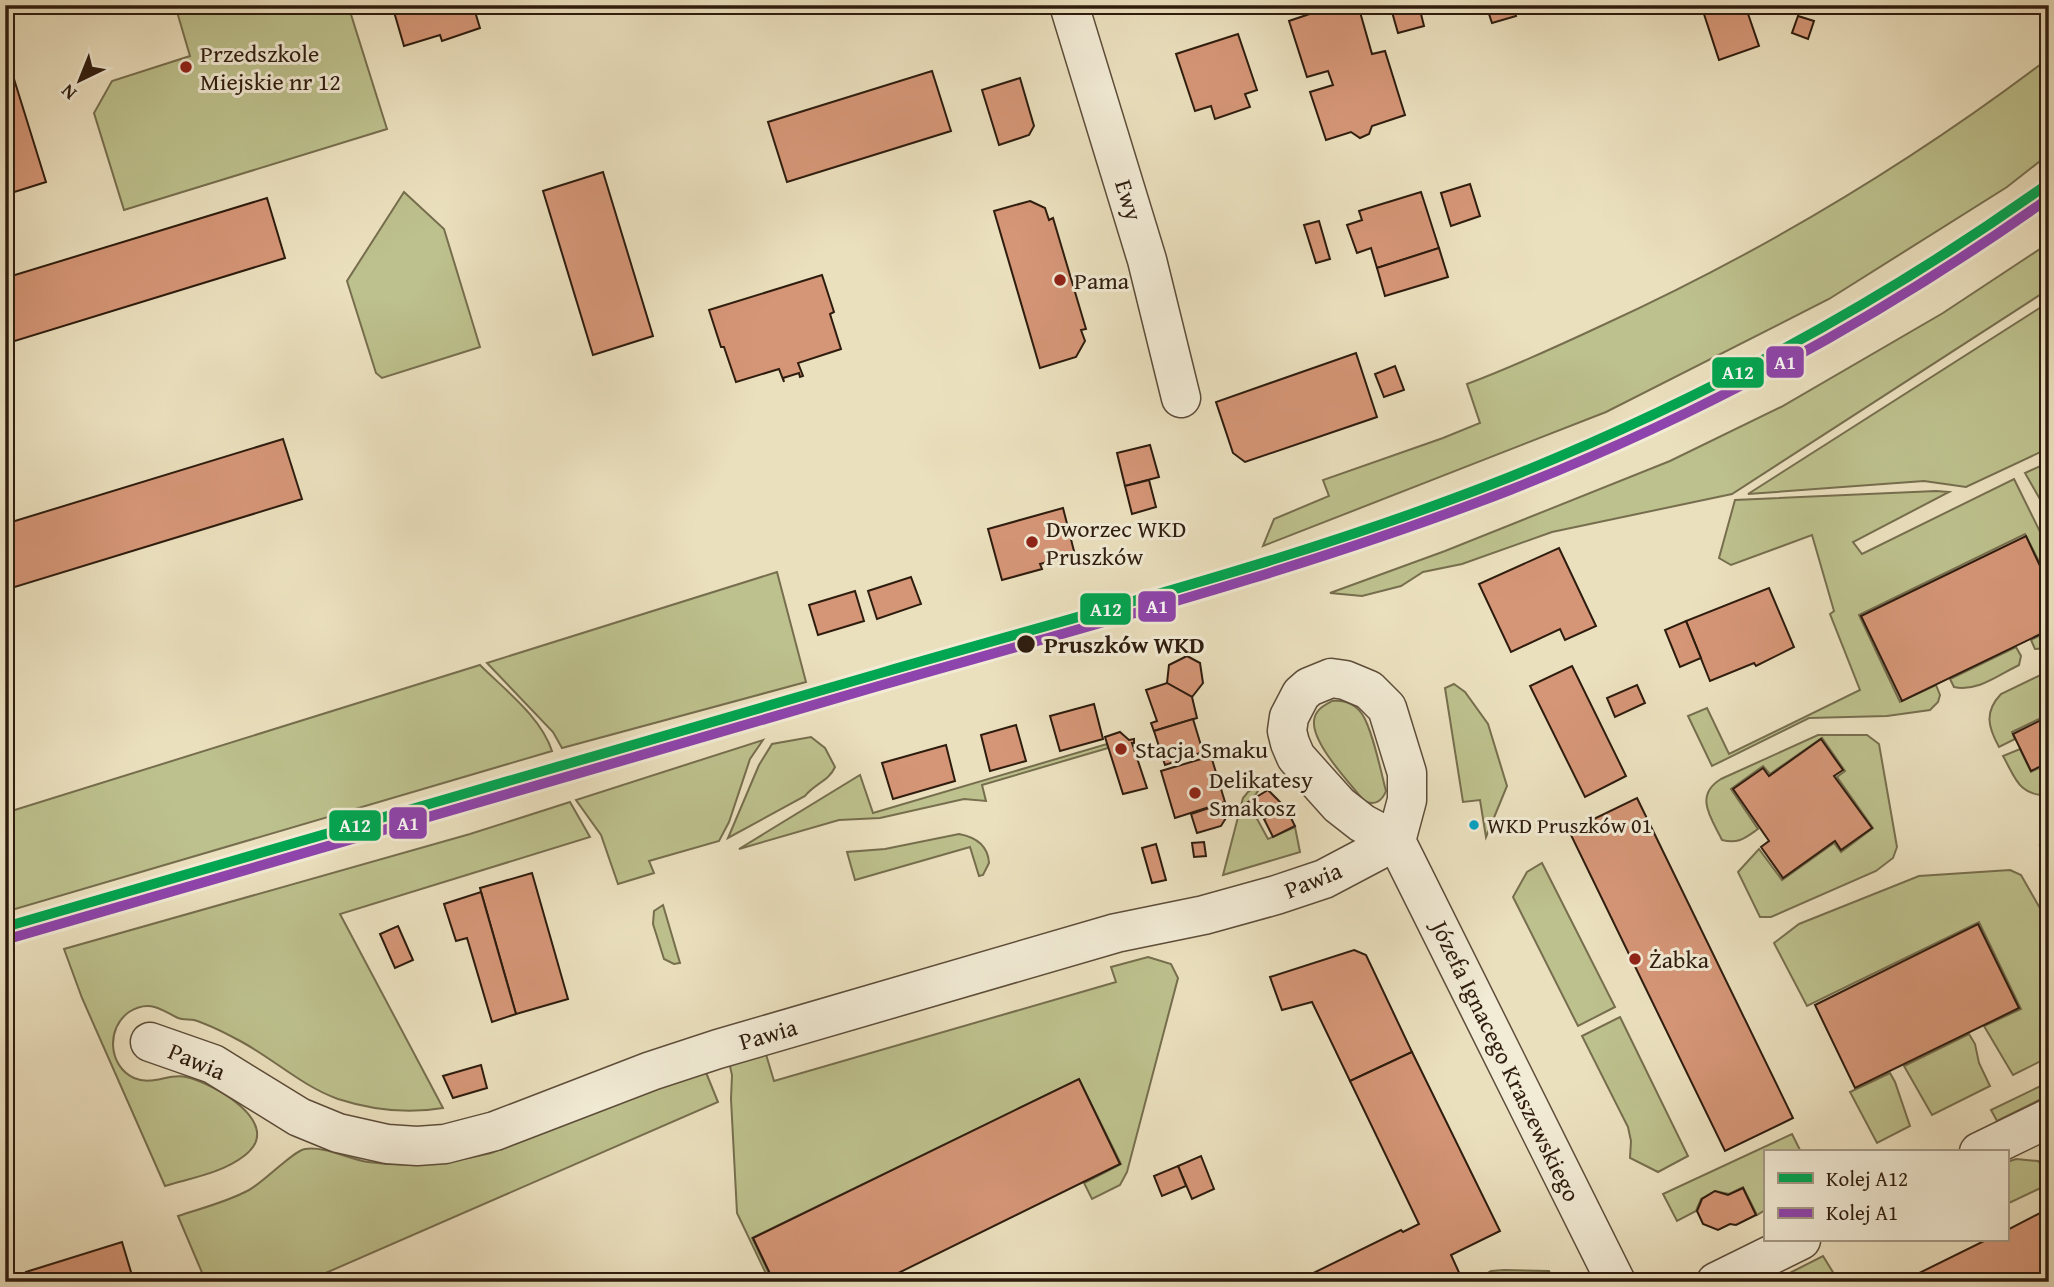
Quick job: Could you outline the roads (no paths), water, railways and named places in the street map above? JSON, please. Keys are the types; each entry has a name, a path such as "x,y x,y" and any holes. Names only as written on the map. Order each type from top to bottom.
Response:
{"street":[{"name":"Ewy","path":"1069,5 1147,260 1181,398"},
{"name":"Pawia","path":"150,1042 214,1064 299,1117 331,1130 387,1144 445,1144 495,1131 639,1075 718,1049 1116,933 1204,915 1276,895 1324,879 1396,841"},
{"name":"Józefa Ignacego Kraszewskiego","path":"1396,841 1616,1282"},
{"path":"1984,1150 2047,1124"},
{"path":"1716,1282 1797,1242"}],"rail line":[{"name":"A12","path":"5,927 1277,559 1433,506 1581,447 1720,382 1855,308 1986,227 2049,183"},
{"name":"A1","path":"8,939 1198,595 1433,519 1581,461 1720,396 1855,323 1921,283 2049,198"}],"place":[{"name":"Przedszkole Miejskie nr 12","path":"186,67"},
{"name":"Pama","path":"1060,280"},
{"name":"Dworzec WKD Pruszków","path":"1032,542"},
{"name":"Pruszków WKD","path":"1026,644"},
{"name":"Stacja Smaku","path":"1121,749"},
{"name":"Delikatesy Smakosz","path":"1195,793"},
{"name":"WKD Pruszków 01","path":"1474,825"},
{"name":"Żabka","path":"1635,959"}]}
